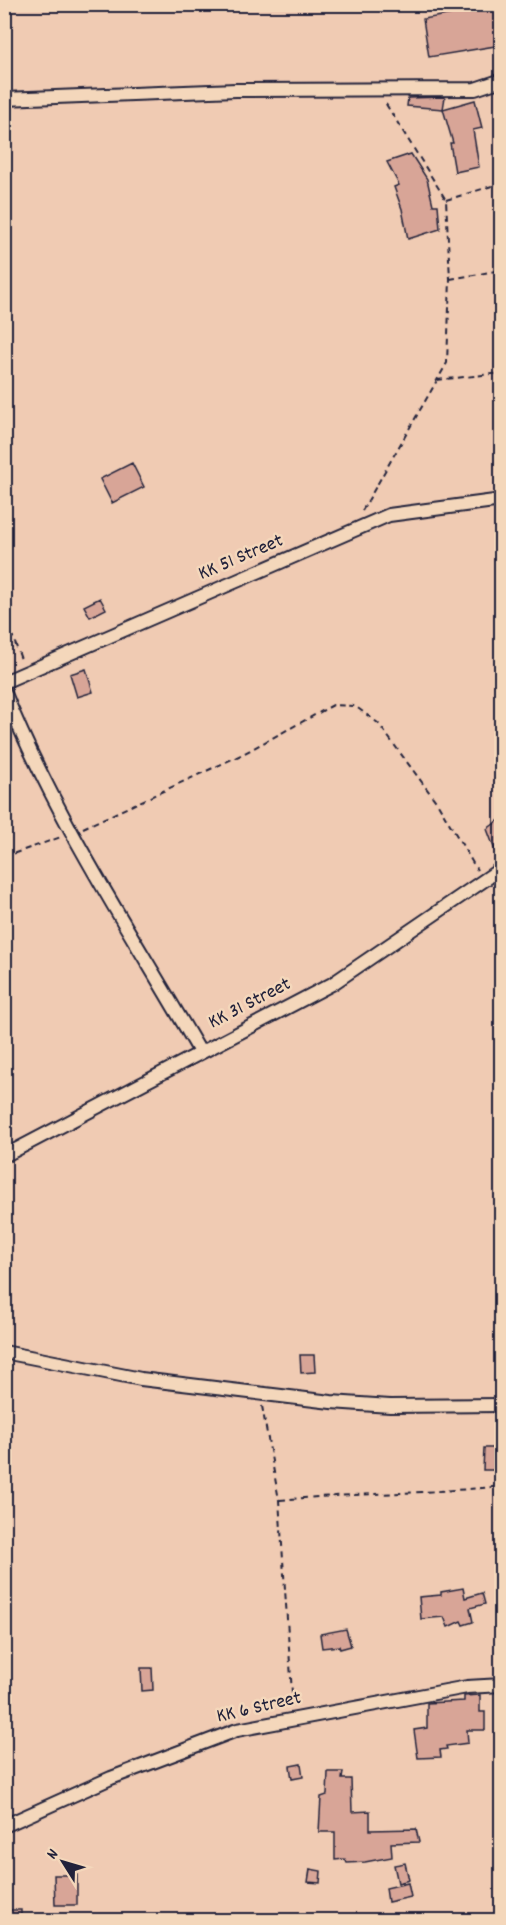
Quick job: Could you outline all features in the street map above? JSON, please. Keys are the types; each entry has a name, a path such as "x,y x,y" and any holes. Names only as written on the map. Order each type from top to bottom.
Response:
{"street":[{"path":"4,99 224,90 475,89 501,80"},
{"name":"KK 51 Street","path":"4,682 389,515 501,500"},
{"path":"4,691 23,737 73,833 200,1052"},
{"name":"KK 31 Street","path":"4,1156 332,984 501,868"},
{"path":"4,1352 141,1379 260,1394 390,1406 501,1405"},
{"name":"KK 6 Street","path":"4,1826 111,1778 237,1730 467,1687 501,1685"}],"path":[{"path":"362,512 447,363 450,279 446,200 376,89"},
{"path":"446,200 501,183"},
{"path":"450,279 501,270"},
{"path":"437,380 501,373"},
{"path":"4,613 26,673"},
{"path":"4,857 73,833 241,754 333,705 355,706 378,723 438,804 483,881"},
{"path":"260,1394 279,1500 294,1719"},
{"path":"279,1500 358,1493 452,1492 501,1486"}],"building":[{"path":"501,6 501,45 429,57 423,19"},
{"path":"445,97 443,109 407,106 408,98"},
{"path":"475,100 482,128 473,130 479,167 455,172 450,143 453,143 443,109"},
{"path":"411,154 427,179 433,205 438,205 440,229 408,239 402,209 394,187 399,185 387,162"},
{"path":"132,463 144,487 112,503 100,479"},
{"path":"100,598 106,609 90,617 84,606"},
{"path":"86,669 93,692 77,697 70,674"},
{"path":"501,819 501,860 499,861 487,829"},
{"path":"300,1355 314,1355 315,1372 301,1373"},
{"path":"484,1448 495,1448 495,1470 483,1470"},
{"path":"463,1588 465,1598 482,1593 485,1604 470,1608 473,1622 463,1625 461,1621 448,1627 444,1617 421,1619 419,1597 441,1595 441,1592"},
{"path":"346,1629 351,1646 340,1649 339,1646 322,1648 320,1634"},
{"path":"141,1668 152,1668 153,1690 142,1691"},
{"path":"480,1695 480,1712 485,1712 485,1730 467,1730 468,1743 446,1746 447,1749 440,1750 441,1757 418,1758 414,1730 427,1728 427,1703 464,1701 464,1696"},
{"path":"301,1764 303,1777 292,1779 290,1766"},
{"path":"328,1772 343,1772 342,1779 351,1779 352,1812 370,1811 370,1830 416,1829 419,1842 391,1843 392,1857 347,1863 345,1859 335,1860 335,1832 319,1832 321,1797 327,1795"},
{"path":"405,1863 409,1880 398,1883 394,1865"},
{"path":"310,1869 321,1871 320,1883 308,1882"},
{"path":"54,1875 77,1875 77,1905 55,1905"},
{"path":"408,1883 411,1897 388,1902 386,1888"},
{"path":"4,1910 21,1910 21,1920 4,1920"}]}
